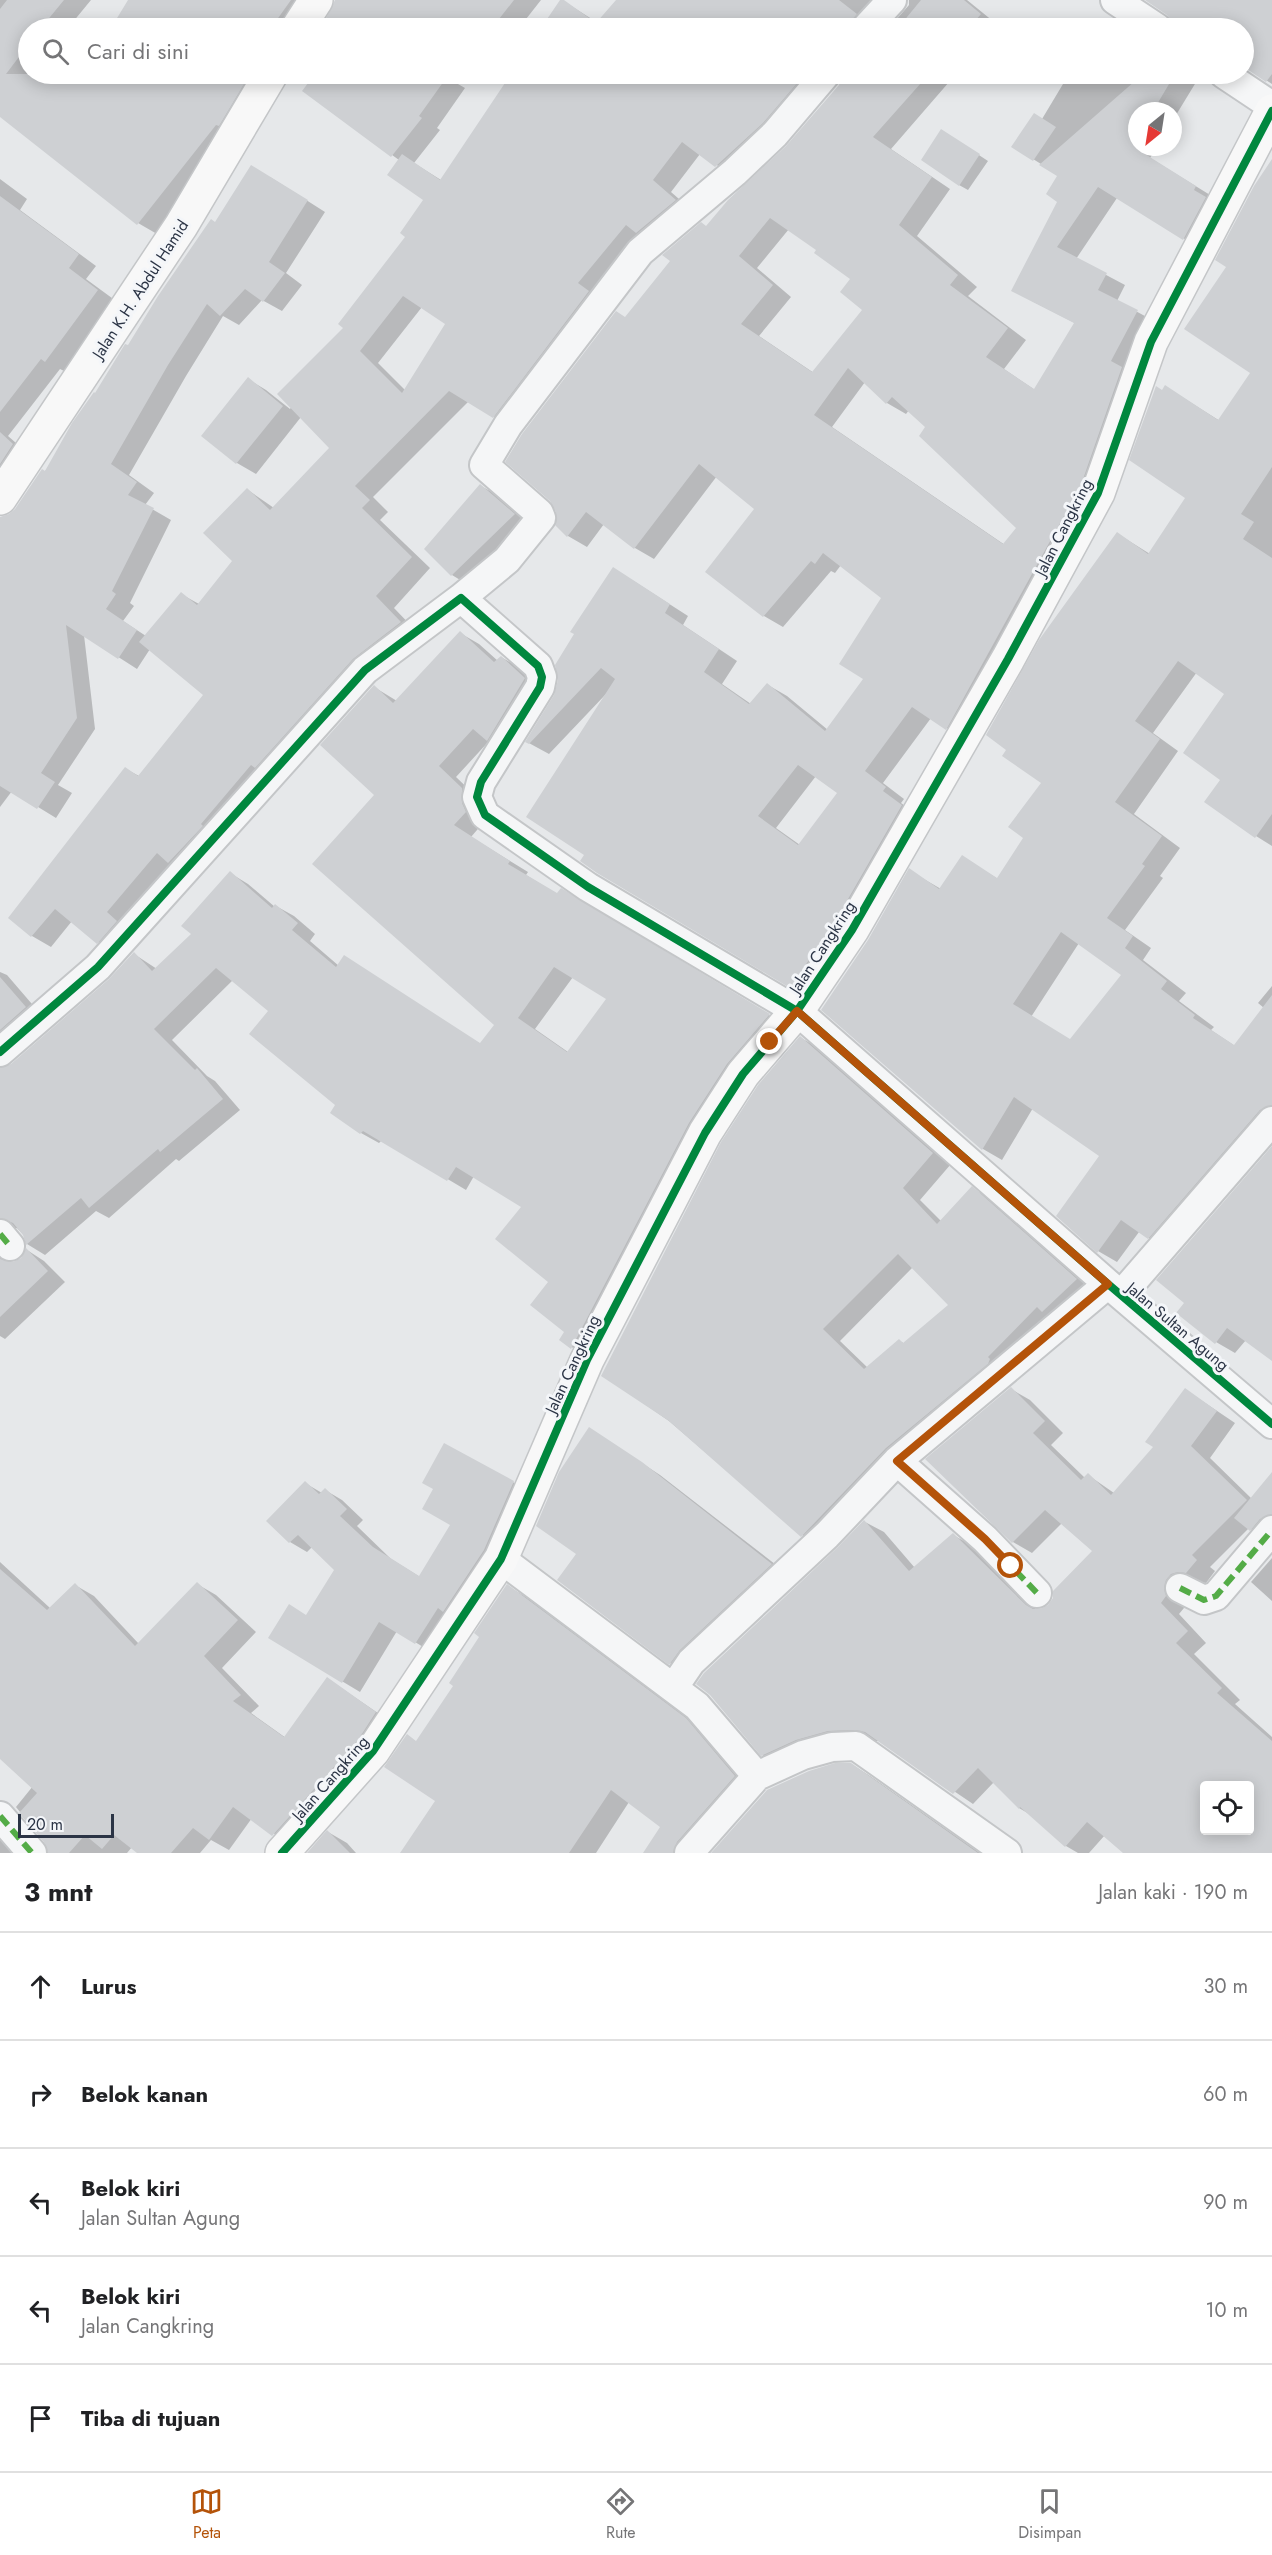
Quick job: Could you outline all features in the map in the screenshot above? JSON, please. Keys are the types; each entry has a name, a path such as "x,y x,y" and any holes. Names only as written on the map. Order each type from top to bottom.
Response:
{"street":[{"path":"304,18 316,0"},
{"path":"875,18 892,0"},
{"path":"1115,0 1142,18"},
{"name":"Jalan K.H. Abdul Hamid","path":"0,498 181,226 265,84"},
{"path":"0,1052 98,967 365,670 461,598 507,560 542,518 484,465 508,425 640,252 735,172 775,134 818,84"},
{"path":"1239,84 1272,106"},
{"name":"Jalan Cangkring","path":"282,1853 373,1751 501,1560 587,1360 705,1133 743,1074 797,1011 852,930 1008,659 1098,493 1150,342 1272,111"},
{"name":"Jalan Sultan Agung","path":"461,598 538,666 542,677 540,687 481,782 477,797 485,815 588,887 797,1011 1114,1290 1272,1424"},
{"path":"674,1687 691,1662 827,1535 897,1461 1114,1290 1272,1120"},
{"path":"897,1461 985,1539 1037,1593"},
{"path":"1180,1588 1204,1600 1216,1596 1272,1530"},
{"path":"501,1560 697,1706 757,1776"},
{"path":"689,1853 757,1776 803,1755 832,1747 856,1746 1007,1853"},
{"path":"0,1816 32,1853"}],"building":[{"path":"7,0 64,0 49,18 18,18 18,58 6,74 18,74 18,84 244,84 219,126 216,125 137,225 0,117 0,9"},
{"path":"128,0 291,0 278,18 117,18"},
{"path":"335,0 514,0 500,18 326,18"},
{"path":"560,0 564,0 589,18 548,18"},
{"path":"616,0 839,0 857,14 854,18 600,18"},
{"path":"921,0 964,0 981,14 978,18 906,18"},
{"path":"1145,0 1272,0 1272,74 1266,82 1254,74 1254,18 1169,18"},
{"path":"307,84 442,84 419,116 422,118 391,157 302,91"},
{"path":"504,84 796,84 763,123 715,167 682,142 653,180 676,200 636,233 626,225 578,283 589,291 493,418 449,391 355,486 370,500 362,508 412,557 376,596 401,622 353,659 255,768 251,765 201,824 203,826 168,863 157,853 107,912 117,921 97,944 55,909 31,937 8,918 125,767 138,776 203,695 139,642 181,592 197,605 232,561 203,533 247,488 270,510 329,448 277,394 343,328 338,324 405,237 400,233 423,200 387,175 402,154 440,180","holes":["403,296 445,324 402,393 360,351"]},
{"path":"839,84 920,84 873,137 932,177 899,225 958,275 950,285 1008,328 986,357 1034,389 1074,323 1011,291 1057,202 1046,194 1057,176 1039,165 1132,84 1169,84 1158,102 1128,102 1128,156 1148,156 1196,186 1194,190 1206,197 1183,240 1098,187 1057,247 1107,273 1098,290 1138,310 1111,361 1122,367 1081,485 946,730 912,707 865,771 886,787 883,791 902,805 836,920 790,988 597,873 580,861 584,855 526,817 615,679 601,668 529,744 525,742 554,695 558,680 555,665 574,634 570,632 613,567 670,604 665,613 719,649 704,672 749,704 767,683 825,731 863,679 839,664 881,598 823,553 815,564 811,561 763,617 705,572 754,509 699,464 634,549 586,512 567,537 555,525 556,512 550,501 505,462 522,434 616,311 625,317 670,261 662,255 701,222 706,226 728,200 786,146","holes":["770,218 816,250 814,253 850,279 840,292 862,310 812,372 741,324 773,285 739,256","848,368 886,404 892,397 925,427 919,436 1016,528 1003,544 814,415","798,765 837,793 798,845 758,816"]},
{"path":"1034,113 1056,127 1033,161 1011,147"},
{"path":"941,129 980,154 959,186 921,160"},
{"path":"1272,159 1272,467 1241,514 1254,522 1243,539 1272,558 1272,814 1255,838 1204,802 1220,780 1183,753 1224,694 1178,661 1135,721 1160,739 1115,802 1162,836 1142,864 1145,866 1107,918 1133,936 1125,948 1167,981 1161,989 1195,1015 1193,1018 1234,1045 1272,995 1272,1105 1260,1110 1148,1239 1121,1220 1097,1253 1056,1216 1099,1156 1014,1097 982,1150 821,1010 868,940 909,868 939,889 962,855 997,878 1023,838 1008,827 1041,783 1002,756 1006,750 986,735 1039,640 1117,532 1148,554 1185,498 1129,460 1156,386 1162,390 1165,385 1218,420 1250,373 1184,329 1226,267 1215,260 1254,186","holes":["1061,932 1121,975 1070,1039 1013,1004"]},
{"path":"251,165 308,200 269,262 285,273 263,302 245,289 220,316 207,304 168,365 111,464 137,482 128,495 154,508 112,591 116,594 106,609 137,630 118,659 66,625 77,718 41,773 55,782 37,809 0,786 0,517 15,509 42,469 45,471 72,423 95,393 125,344 128,345 158,296 211,219 215,222"},
{"path":"0,196 79,254 69,268 98,290 45,362 41,359 0,412"},
{"path":"248,377 283,406 236,464 201,436"},
{"path":"0,432 13,444 0,464"},
{"path":"480,484 515,514 451,576 424,549"},
{"path":"460,631 494,662 501,656 525,678 487,741 473,729 439,766 462,788 462,803 466,812 454,825 510,861 508,864 557,893 561,888 770,1014 727,1064 689,1123 571,1349 559,1340 564,1332 530,1305 548,1282 495,1239 521,1207 456,1167 447,1181 363,1131 360,1134 330,1113 335,1105 249,1034 268,1011 216,968 154,1029 195,1070 197,1068 223,1099 160,1152 158,1149 89,1208 81,1198 26,1245 23,1235 13,1223 0,1218 0,1068 11,1064 109,979 134,952 152,971 191,934 181,926 230,871 272,908 275,904 298,923 292,930 336,967 344,955 480,1043 494,1025 312,864 374,795 320,745 374,685 393,703","holes":["554,967 606,999 567,1052 518,1018"]},
{"path":"0,977 26,1007 0,1030"},
{"path":"800,1036 933,1153 903,1188 937,1224 972,1186 1077,1279 1042,1312 1037,1307 988,1357 990,1359 988,1364 886,1448 801,1537 669,1421 601,1376 721,1142 758,1085","holes":["898,1254 948,1305 903,1343 899,1339 864,1369 823,1329"]},
{"path":"1272,1146 1272,1361 1227,1328 1215,1344 1176,1313 1184,1303 1156,1280"},
{"path":"26,1248 48,1271 0,1317 0,1259 13,1262 21,1258"},
{"path":"1011,1387 1045,1421 1033,1433 1081,1480 1088,1473 1111,1495 1153,1447 1145,1442 1185,1388 1217,1411 1191,1446 1247,1500 1192,1555 1197,1560 1186,1573 1171,1574 1166,1580 1164,1588 1166,1596 1161,1603 1188,1631 1176,1643 1222,1688 1217,1693 1272,1741 1272,1853 1123,1853 1087,1822 1065,1847 1020,1807 1019,1809 978,1768 953,1794 865,1732 828,1731 796,1740 761,1756 710,1695 696,1684 704,1673 864,1520 909,1571 953,1533 1026,1605 1033,1609 1040,1609 1048,1605 1053,1598 1053,1591 1092,1551 1045,1510 1012,1543 925,1459"},
{"path":"589,1427 642,1462 772,1564 680,1650 669,1665 557,1580 576,1554 536,1526 559,1472"},
{"path":"444,1443 514,1481 484,1550 443,1612 438,1608 415,1644 379,1622 342,1683 268,1638 289,1604 306,1615 334,1570 298,1535 289,1543 266,1521 305,1481 319,1494 325,1488 347,1509 340,1516 373,1547 419,1576 450,1525 422,1509 433,1489 422,1483"},
{"path":"1272,1472 1272,1514 1260,1519 1250,1531 1234,1518"},
{"path":"0,1569 47,1610 75,1583 135,1646 197,1582 238,1620 204,1656 241,1695 233,1701 284,1737 327,1677 376,1712 358,1740 272,1836 233,1807 209,1840 193,1828 171,1853 137,1853 114,1835 102,1849 85,1835 69,1853 48,1853 44,1842 19,1813 37,1793 0,1759"},
{"path":"507,1584 686,1718 735,1776 677,1842 673,1853 643,1853 660,1827 611,1790 569,1853 400,1853 435,1801 384,1767 407,1734 416,1741 453,1686 449,1683 479,1637 474,1633"},
{"path":"835,1763 851,1763 978,1853 711,1853 767,1790 809,1771"},
{"path":"327,1830 350,1853 307,1853"}],"marked path":[{"path":"0,1234 10,1246"},
{"path":"897,1461 985,1539 1037,1593"},
{"path":"1180,1588 1204,1600 1216,1596 1272,1530"},
{"path":"0,1816 32,1853"}],"cycle path":[{"path":"282,1853 373,1751 501,1559 587,1360 705,1133 743,1074 797,1011 852,930 1008,659 1098,493 1151,342 1272,111"},
{"path":"0,1052 98,967 365,670 461,598 538,666 542,677 540,687 481,782 477,797 485,815 588,887 797,1011 1108,1284 1272,1424"}],"route":[{"path":"770,1042 797,1011 1108,1284 897,1461 985,1539 1011,1566"}]}
